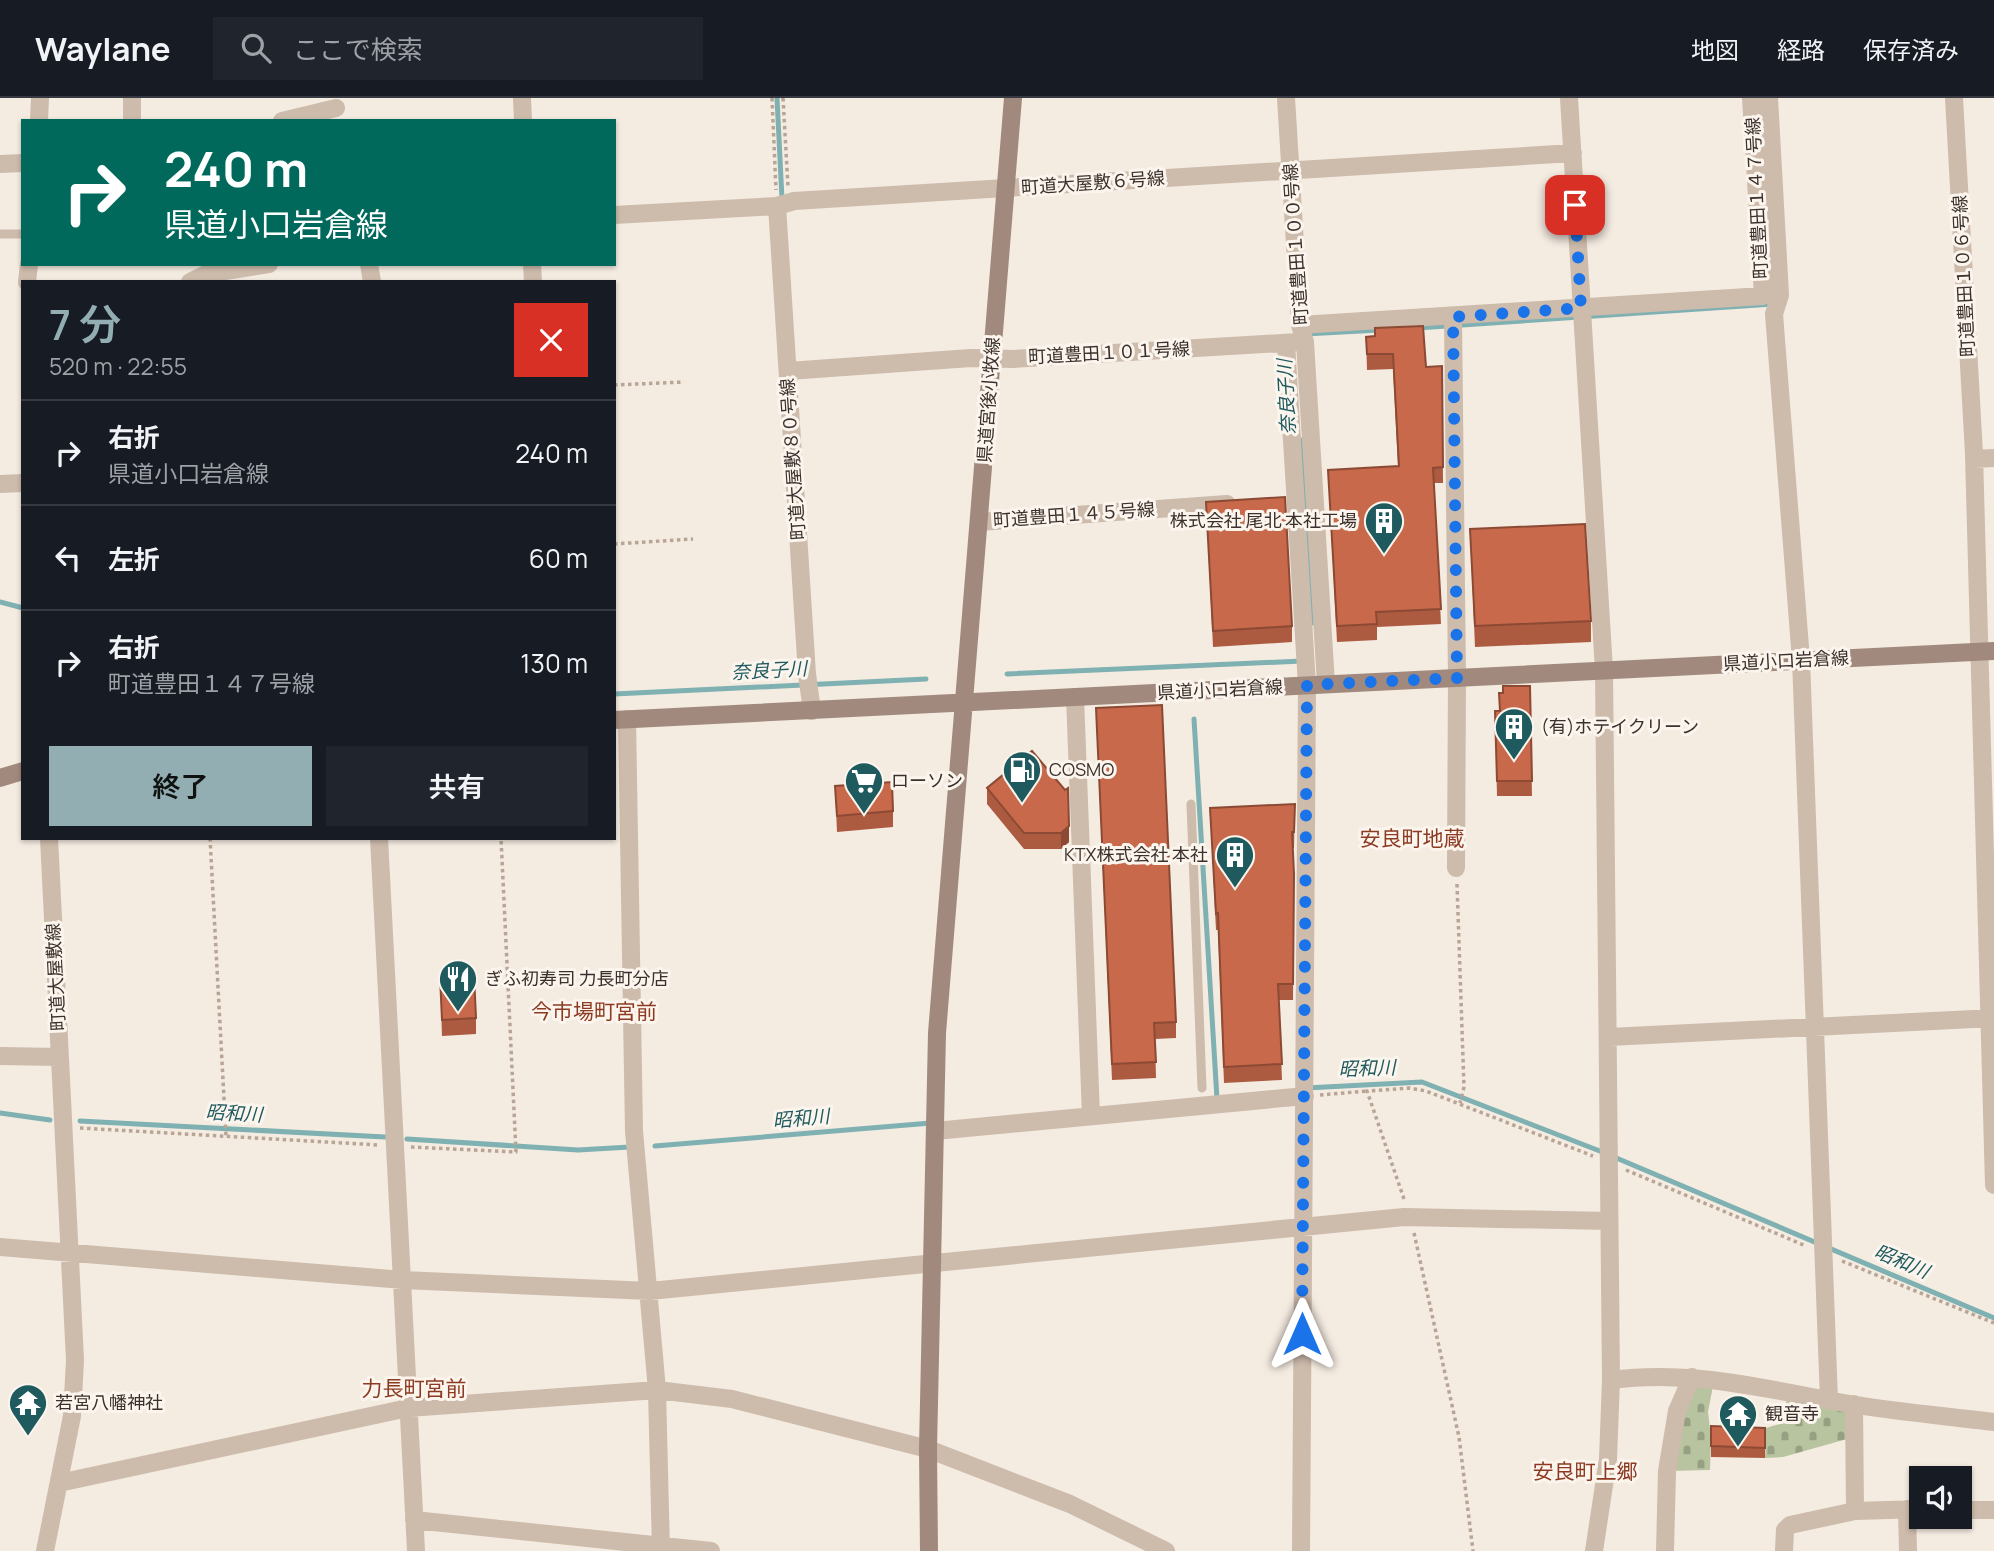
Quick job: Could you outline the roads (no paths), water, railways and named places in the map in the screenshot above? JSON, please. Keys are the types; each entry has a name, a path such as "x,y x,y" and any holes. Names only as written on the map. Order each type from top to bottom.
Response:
{"main road":[{"name":"県道宮後小牧線","path":"929,1551 928,1449 937,1033 1013,98"},
{"name":"県道小口岩倉線","path":"621,720 1987,651"},
{"path":"0,778 21,772"}],"street":[{"path":"39,119 40,98"},
{"path":"132,98 132,119"},
{"path":"522,98 523,119"},
{"name":"町道豊田１００号線","path":"1286,98 1326,684"},
{"path":"1569,98 1604,670 1611,1380 1608,1459 1594,1551"},
{"name":"町道豊田１４７号線","path":"1302,333 1453,317 1581,314 1774,298 1751,98"},
{"path":"1769,98 1774,314 1801,660 1829,1400"},
{"name":"町道豊田１０６号線","path":"1954,98 1987,651 1994,1185"},
{"path":"291,119 337,109"},
{"name":"町道大屋敷６号線","path":"616,215 777,206 794,201 1573,153"},
{"path":"0,164 21,163"},
{"name":"町道大屋敷８０号線","path":"777,206 807,674 812,710"},
{"path":"196,276 256,266"},
{"path":"1453,317 1456,868"},
{"name":"町道豊田１０１号線","path":"788,372 971,358 1027,358 1286,343 1302,333"},
{"path":"1286,343 1288,500 1307,685 1301,1551"},
{"path":"1974,456 1994,458"},
{"path":"0,484 21,483"},
{"name":"町道豊田１４５号線","path":"979,523 1240,503"},
{"path":"1075,697 1090,1110"},
{"path":"621,720 634,1131 657,1390 661,1548"},
{"name":"町道大屋敷線","path":"45,1551 72,1416 74,1389 71,1253 49,840"},
{"path":"379,840 416,1551"},
{"path":"1609,1037 1992,1018"},
{"path":"0,1056 60,1057"},
{"path":"935,1124 1305,1088"},
{"path":"0,1247 403,1280 650,1291 1410,1217 1609,1221"},
{"path":"1611,1380 1643,1376 1692,1377 1854,1404 1994,1422"},
{"path":"1665,1551 1667,1471 1677,1411 1692,1377"},
{"path":"59,1483 408,1408 657,1390 732,1399 928,1449 1070,1504 1166,1551"},
{"path":"1854,1404 1854,1511"},
{"path":"1784,1551 1784,1530 1790,1525 1854,1511 1909,1509"},
{"path":"1972,1510 1994,1510"},
{"path":"414,1520 661,1548 711,1551"},
{"path":"1909,1551 1912,1529"}],"lane":[{"path":"0,234 21,234"},
{"path":"1288,500 1315,498"},
{"path":"1191,804 1202,1088"}],"waterway":[{"path":"777,98 782,199"},
{"name":"奈良子川","path":"1760,98 1762,123"},
{"name":"奈良子川","path":"1417,328 1773,304"},
{"name":"奈良子川","path":"1305,334 1379,330"},
{"name":"奈良子川","path":"1302,440 1313,623"},
{"name":"奈良子川","path":"0,602 21,607"},
{"name":"奈良子川","path":"1007,674 1302,661"},
{"name":"奈良子川","path":"616,694 926,679"},
{"path":"1194,719 1217,1099"},
{"name":"昭和川","path":"1306,1088 1422,1082 1605,1153"},
{"name":"昭和川","path":"0,1113 50,1120"},
{"name":"昭和川","path":"80,1121 385,1137"},
{"name":"昭和川","path":"655,1146 931,1123"},
{"name":"昭和川","path":"407,1139 578,1150 630,1147"},
{"name":"昭和川","path":"1614,1157 1994,1318"}],"place":[{"name":"株式会社 尾北 本社工場","path":"1384,555"},
{"name":"(有)ホテイクリーン","path":"1514,761"},
{"name":"COSMO","path":"1022,804"},
{"name":"ローソン","path":"864,815"},
{"name":"KTX株式会社 本社","path":"1235,889"},
{"name":"ぎふ初寿司 力長町分店","path":"458,1013"},
{"name":"若宮八幡神社","path":"28,1437"},
{"name":"観音寺","path":"1738,1448"}],"district":[{"name":"安良町地蔵","path":"1412,839"},
{"name":"今市場町宮前","path":"594,1012"},
{"name":"力長町宮前","path":"414,1389"},
{"name":"安良町上郷","path":"1585,1472"}]}
